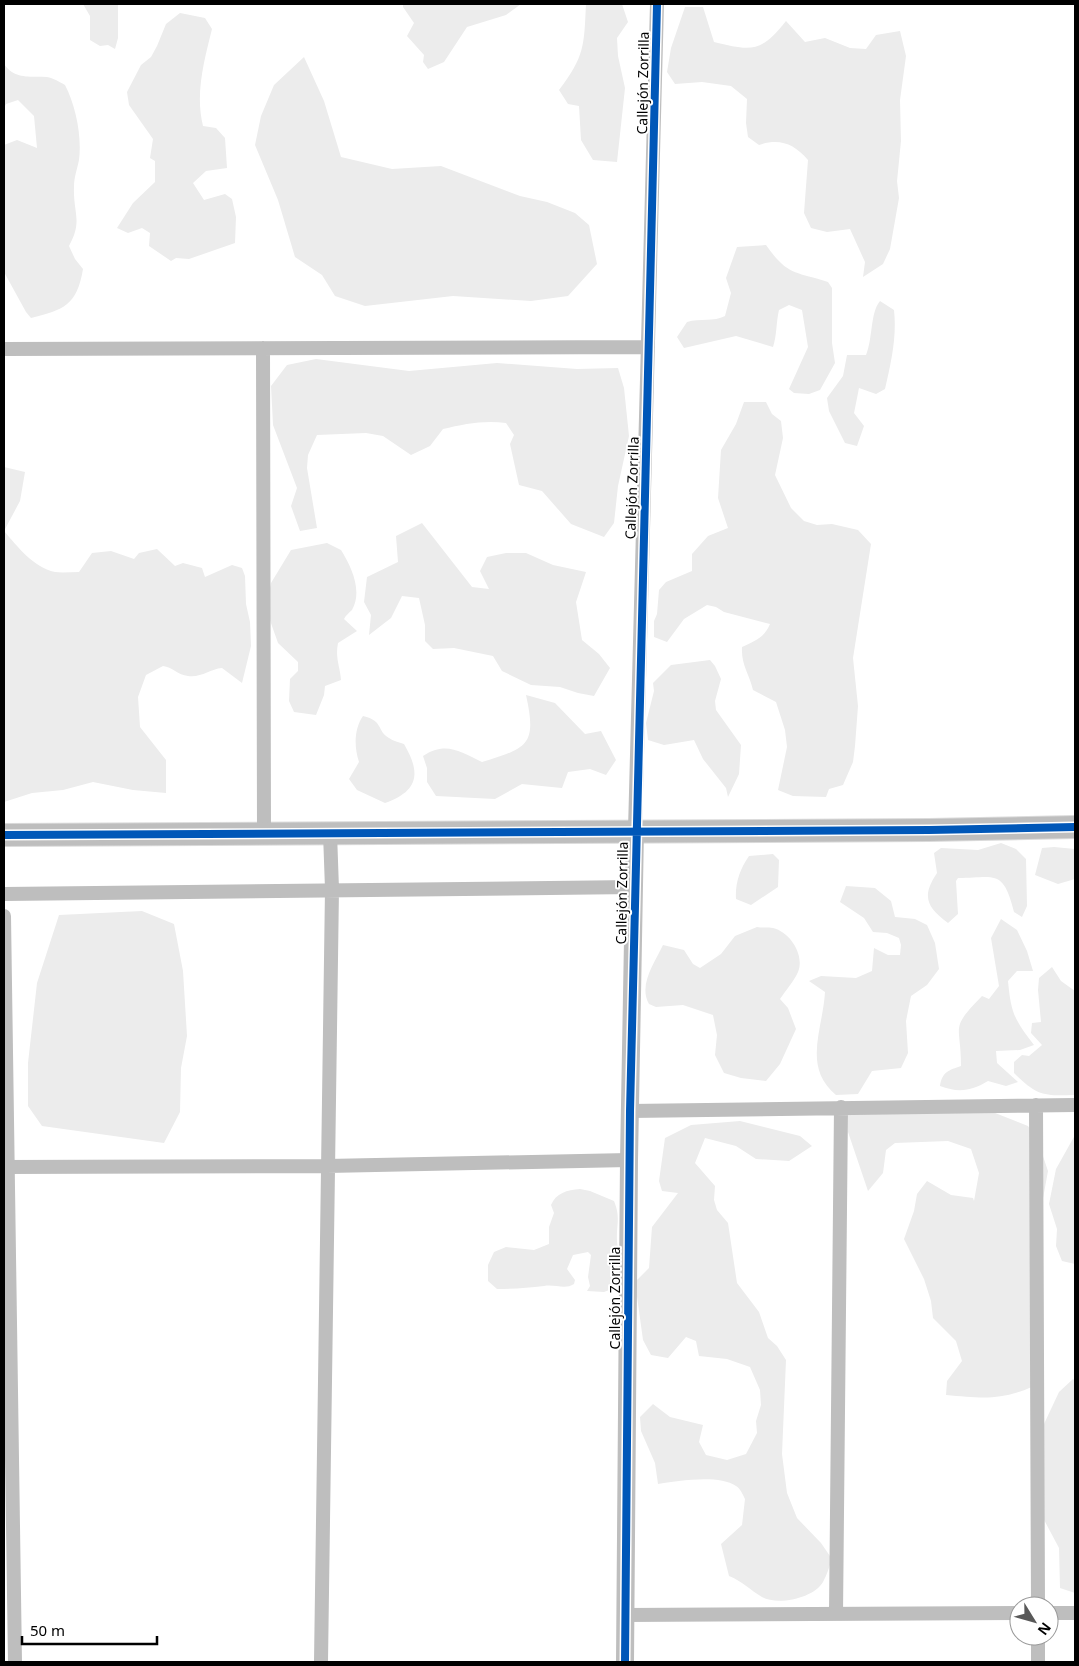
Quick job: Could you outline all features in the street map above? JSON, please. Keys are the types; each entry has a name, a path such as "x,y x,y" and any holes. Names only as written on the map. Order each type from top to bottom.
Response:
{"main road":[{"path":"4,835 635,830 929,830 1075,827"}],"street":[{"name":"Callejón Zorrilla","path":"625,1662 629,1160 635,830 657,4"},
{"path":"4,349 648,347"},
{"path":"262,348 264,833"},
{"path":"321,1662 332,889 330,833"},
{"path":"4,894 634,887"},
{"path":"4,916 6,1167 15,1662"},
{"path":"1036,1105 1038,1596"},
{"path":"630,1111 1075,1105"},
{"path":"836,1614 841,1107"},
{"path":"6,1167 327,1166 629,1160"},
{"path":"625,1615 1009,1613"},
{"path":"1059,1613 1075,1613"},
{"path":"1038,1646 1038,1662"}],"shaded area":[{"path":"83,4 118,4 118,38 115,49 108,45 100,46 90,40 90,16"},
{"path":"403,4 521,4 506,15 467,27 444,62 428,69 423,62 424,55 407,36 414,23 403,7"},
{"path":"586,4 622,4 628,22 617,38 618,56 625,88 617,162 593,160 581,140 579,106 568,104 559,90 574,68 582,50"},
{"path":"685,7 703,7 714,42 737,47 746,48 762,44 786,21 805,42 825,38 850,48 866,49 876,35 900,31 906,56 900,100 901,141 897,181 899,198 890,249 883,264 863,277 865,262 850,229 827,232 811,228 804,213 808,160 792,146 780,142 759,145 748,137 746,123 747,99 731,86 702,82 675,84 667,72 671,48"},
{"path":"180,13 205,18 212,29 200,90 201,114 203,126 216,128 225,138 227,168 206,171 193,183 204,200 225,194 232,199 236,217 235,243 189,259 176,258 171,261 149,246 150,233 142,228 128,233 117,228 133,203 155,182 155,161 150,158 153,139 129,105 127,92 141,65 151,57 166,24"},
{"path":"304,57 324,101 341,157 392,169 441,166 520,196 547,202 575,213 589,225 597,264 568,296 531,301 453,296 365,306 335,296 322,275 295,257 278,200 255,145 261,116 274,85"},
{"path":"4,64 13,73 18,75 47,77 65,85 75,112 79,132 80,151 74,187 76,230 69,246 75,259 83,269 80,281 77,291 67,304 52,312 31,318 4,272 4,145 17,140 37,148 34,116 18,100 6,104 4,108"},
{"path":"766,245 780,262 792,271 828,282 832,288 832,343 835,363 820,390 809,394 794,393 789,389 808,347 802,310 789,305 779,310 773,347 736,336 684,348 677,337 687,322 716,319 725,316 731,293 726,278 737,247"},
{"path":"880,301 894,310 893,350 885,389 876,394 859,388 854,413 864,426 857,446 845,443 829,411 827,398 843,376 847,355 866,355 873,319"},
{"path":"316,359 409,371 497,363 577,369 618,368 624,388 629,436 618,486 614,523 604,537 571,524 542,491 519,485 510,444 514,435 506,423 482,422 443,429 430,446 411,455 383,436 366,433 317,435 308,455 307,468 317,528 300,531 291,506 297,488 273,425 271,386 287,365"},
{"path":"744,402 766,402 772,414 781,421 783,438 775,475 791,508 804,521 817,525 832,524 858,530 871,544 853,658 858,706 853,762 843,785 829,789 826,797 793,796 778,790 787,747 785,730 776,702 753,690 742,653 742,647 762,636 770,624 724,612 716,607 707,605 684,619 667,642 654,637 654,621 657,614 659,590 666,582 692,571 692,554 708,536 728,528 718,498 721,450 736,424"},
{"path":"4,467 25,472 20,501 4,531"},
{"path":"422,523 472,587 489,589 480,571 487,557 506,553 526,553 553,565 586,572 576,602 582,640 599,654 610,668 594,696 560,687 531,685 502,671 493,656 454,648 433,649 425,641 425,625 419,598 402,596 391,618 369,635 371,615 364,602 367,577 398,562 396,536"},
{"path":"4,531 20,550 33,561 55,572 79,572 92,553 111,551 134,559 139,553 157,549 175,566 183,563 202,568 205,577 232,565 242,568 245,576 251,646 242,683 222,668 193,676 178,673 163,666 146,675 138,697 140,727 166,760 166,793 133,790 93,782 63,790 32,793 4,802"},
{"path":"327,543 341,550 352,571 356,587 355,603 344,619 357,631 338,643 337,658 341,680 325,686 324,695 316,715 294,712 289,701 290,679 298,671 298,662 278,643 266,609 271,583 291,550"},
{"path":"710,660 721,679 715,701 716,710 741,745 739,774 728,797 726,788 703,759 694,740 664,745 648,740 646,723 654,691 653,683 671,665"},
{"path":"526,695 555,703 585,734 601,731 616,760 606,775 590,769 568,772 562,788 522,784 495,799 436,796 427,782 427,768 423,756 431,751 446,748 459,751 482,762 519,748 529,734 529,712"},
{"path":"363,716 374,720 382,732 389,738 404,744 413,764 414,780 410,787 405,793 385,803 357,790 349,779 359,762 356,738"},
{"path":"1001,843 1016,849 1026,859 1027,906 1022,917 1014,912 1006,888 996,878 958,878 956,881 958,914 948,923 935,912 929,901 929,889 937,873 934,853 941,848 978,850"},
{"path":"1042,848 1075,849 1075,879 1058,884 1035,875"},
{"path":"773,854 779,860 778,887 751,905 736,899 736,887 739,876 749,856"},
{"path":"846,886 875,888 891,901 895,917 915,919 927,925 935,943 939,969 927,985 911,996 906,1021 908,1053 901,1068 872,1071 858,1094 836,1095 826,1084 817,1060 817,1047 825,992 809,981 821,976 856,978 872,971 874,948 888,955 900,955 901,945 899,938 887,933 873,932 864,918 840,902"},
{"path":"142,911 174,924 183,971 187,1036 181,1068 180,1112 164,1143 42,1126 28,1106 28,1063 37,983 59,915"},
{"path":"1001,919 1017,930 1027,951 1033,971 1017,971 1008,981 1012,1008 1022,1029 1034,1045 1020,1050 996,1051 997,1063 1018,1082 1006,1086 988,1081 965,1090 953,1090 940,1086 942,1078 947,1072 961,1066 959,1028 965,1015 982,996 989,999 999,986 991,938"},
{"path":"757,927 773,928 785,934 798,952 800,965 798,972 780,999 788,1008 796,1029 780,1064 766,1081 741,1078 724,1073 715,1055 717,1035 713,1015 683,1005 656,1007 649,1004 645,989 652,966 663,945 684,950 693,964 700,968 721,954 735,936"},
{"path":"1052,967 1061,981 1075,991 1075,1095 1048,1095 1042,1093 1029,1086 1014,1073 1014,1062 1022,1055 1029,1056 1042,1045 1031,1033 1032,1023 1041,1022 1038,990 1039,978"},
{"path":"962,1100 1028,1126 1038,1141 1048,1171 1038,1226 1034,1386 1001,1396 946,1395 947,1381 962,1361 956,1341 933,1318 931,1301 924,1279 904,1239 914,1211 917,1194 927,1181 951,1195 973,1198 974,1201 979,1173 971,1149 948,1141 895,1143 886,1150 883,1173 868,1191 848,1132 847,1115 905,1102 925,1103"},
{"path":"740,1121 800,1136 812,1146 789,1161 756,1159 736,1146 705,1138 695,1163 715,1186 714,1200 717,1210 728,1223 737,1283 759,1312 768,1338 777,1346 786,1360 782,1454 787,1493 797,1518 821,1543 832,1559 823,1582 818,1588 795,1599 777,1601 762,1597 729,1576 721,1544 742,1525 745,1499 739,1488 729,1482 709,1479 658,1484 655,1463 641,1431 640,1417 653,1404 670,1417 703,1425 699,1442 706,1455 727,1460 746,1454 757,1433 756,1421 761,1405 760,1390 750,1367 727,1359 699,1356 696,1341 686,1337 668,1358 651,1355 643,1340 635,1282 649,1268 652,1227 678,1193 662,1191 659,1181 665,1138 691,1125"},
{"path":"1075,1135 1075,1264 1062,1261 1056,1246 1057,1229 1049,1204 1056,1169"},
{"path":"580,1189 614,1201 618,1217 617,1241 622,1285 604,1292 587,1291 590,1286 588,1277 591,1255 588,1252 573,1255 567,1269 575,1280 571,1286 497,1289 488,1281 488,1265 494,1252 506,1247 534,1250 549,1244 549,1227 554,1213 551,1205 553,1201 562,1193"},
{"path":"1073,1379 1075,1381 1075,1593 1060,1588 1059,1548 1042,1516 1044,1424 1059,1392"}],"cycle path":[{"path":"625,1662 630,1111 657,4"},
{"path":"4,835 929,830 1075,827"}]}
